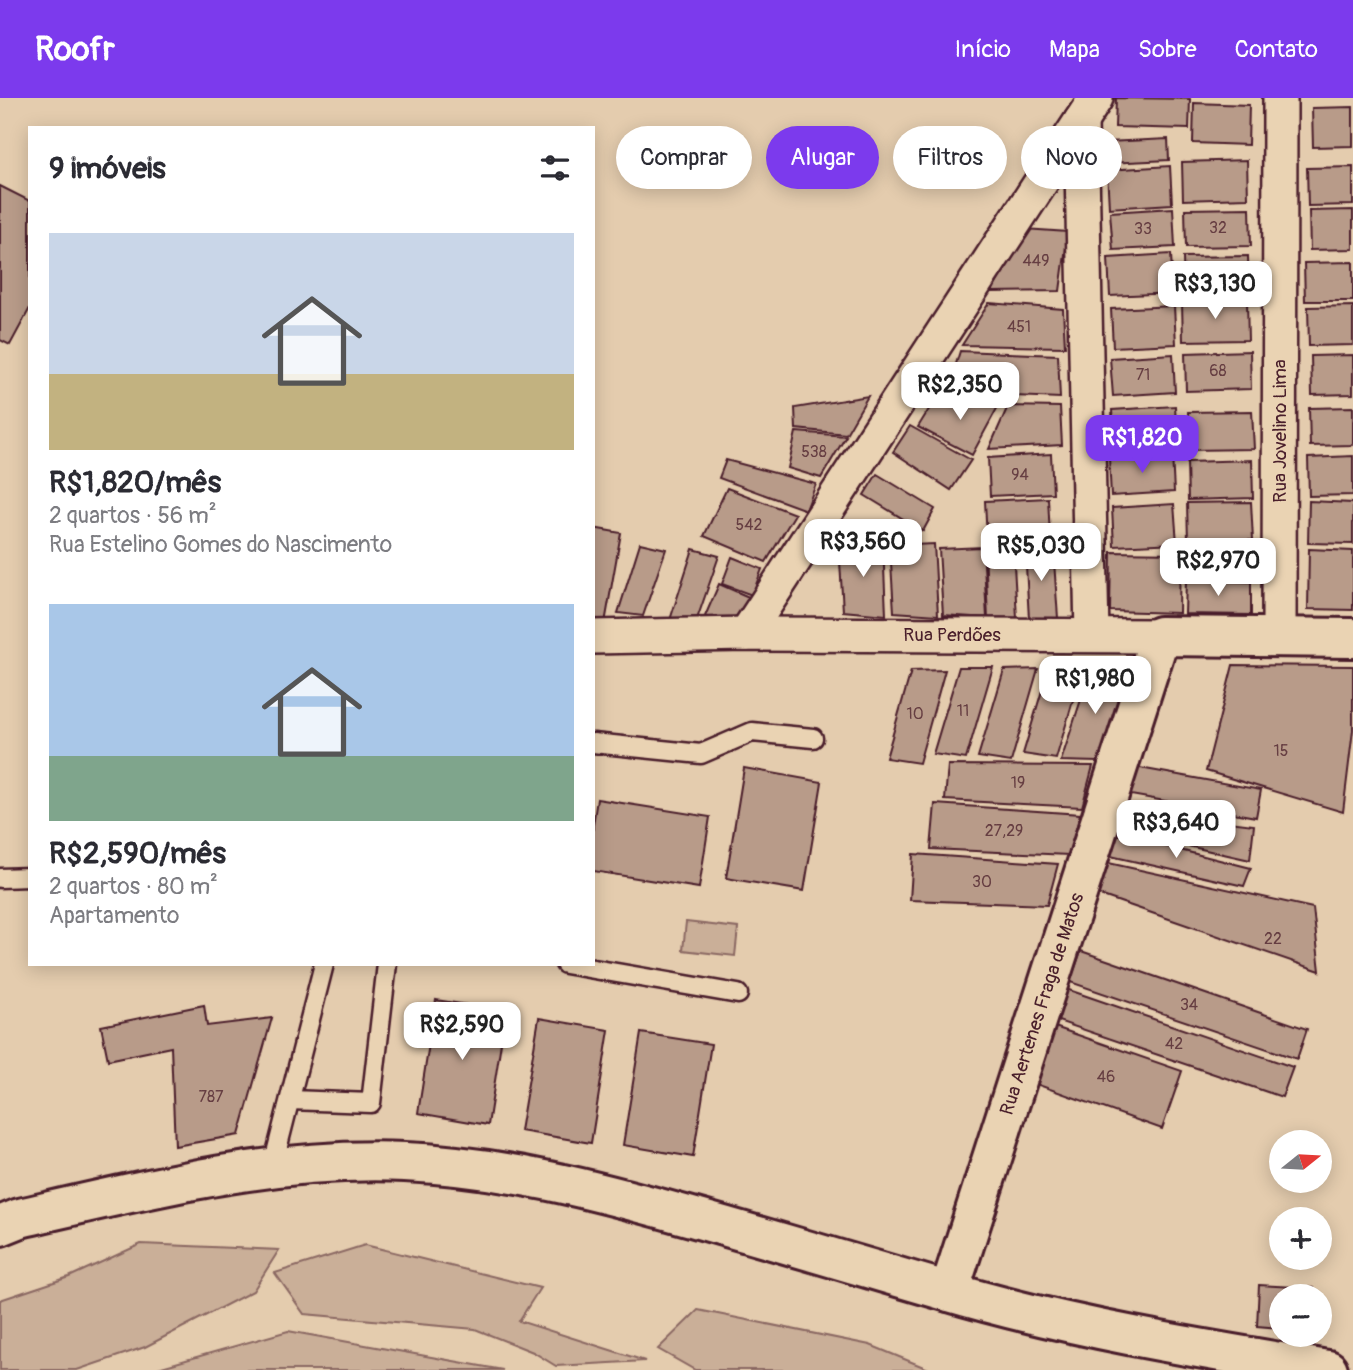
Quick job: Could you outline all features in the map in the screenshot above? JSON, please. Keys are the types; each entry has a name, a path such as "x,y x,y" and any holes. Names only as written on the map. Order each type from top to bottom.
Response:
{"main road":[{"name":"Rua Perdões","path":"1160,636 1353,638"},
{"name":"Rua Aertenes Fraga de Matos","path":"949,1292 1160,636"},
{"path":"0,1226 20,1218 188,1179 272,1169 325,1163 404,1162 482,1169 557,1182 823,1254 949,1292 1151,1340 1328,1370"}],"street":[{"name":"Rua Jovelino Lima","path":"1279,638 1280,98"},
{"path":"746,634 1089,110"},
{"path":"1089,110 1092,635"},
{"name":"Rua Perdões","path":"595,637 746,634 1160,636"}],"lane":[{"path":"595,743 701,754 751,732 813,738"},
{"path":"0,878 28,877"},
{"path":"272,1169 324,966"},
{"path":"290,1100 371,1103 387,966"},
{"path":"577,966 738,994"}],"shaded area":[{"path":"686,922 738,928 735,956 683,950"},
{"path":"141,1244 279,1250 253,1291 145,1347 77,1370 0,1370 0,1300 69,1277"},
{"path":"365,1245 540,1288 519,1321 645,1361 556,1366 533,1352 475,1329 304,1314 275,1273"},
{"path":"698,1310 870,1345 931,1370 695,1370 658,1349"},
{"path":"288,1331 503,1370 151,1370"}],"building":[{"path":"1116,98 1190,99 1189,129 1115,126"},
{"path":"1194,103 1249,105 1248,145 1193,143"},
{"path":"1353,107 1353,146 1313,147 1312,108"},
{"path":"1168,139 1169,160 1122,162 1122,141"},
{"path":"1247,160 1248,198 1183,200 1182,162"},
{"path":"1170,166 1172,204 1109,208 1108,189 1122,189 1122,169"},
{"path":"1353,167 1353,205 1308,206 1307,168"},
{"path":"0,186 28,200 28,312 10,345 0,340"},
{"path":"1173,208 1175,247 1113,250 1110,212"},
{"path":"1250,208 1251,246 1186,247 1185,209"},
{"path":"1353,210 1353,249 1310,250 1309,211"},
{"path":"1024,229 1068,232 1060,291 992,292"},
{"path":"1171,254 1173,293 1110,296 1108,258"},
{"path":"1248,256 1249,294 1184,296 1183,257"},
{"path":"1353,262 1353,301 1305,301 1304,263"},
{"path":"1247,301 1248,340 1183,341 1182,303"},
{"path":"989,303 1063,309 1065,347 962,345"},
{"path":"1174,306 1176,344 1113,347 1111,309"},
{"path":"1353,306 1353,345 1309,346 1308,307"},
{"path":"960,351 1058,355 1060,398 947,393"},
{"path":"1250,351 1251,389 1186,391 1185,353"},
{"path":"1173,354 1175,392 1113,396 1110,358"},
{"path":"1353,355 1353,394 1312,395 1311,356"},
{"path":"868,396 846,434 796,429 795,408"},
{"path":"934,401 1001,401 972,455 918,427"},
{"path":"1008,406 1060,407 1062,445 989,449"},
{"path":"1175,406 1177,445 1114,448 1112,410"},
{"path":"1353,407 1353,445 1310,446 1309,408"},
{"path":"1252,411 1254,449 1189,450 1188,412"},
{"path":"910,426 971,460 951,490 893,452"},
{"path":"796,432 846,436 821,478 788,468"},
{"path":"1051,454 1053,493 990,496 988,458"},
{"path":"1172,454 1174,492 1111,496 1109,458"},
{"path":"1353,456 1353,495 1309,496 1308,458"},
{"path":"726,460 816,484 806,510 719,478"},
{"path":"1252,460 1253,498 1188,500 1187,462"},
{"path":"877,474 935,509 923,531 864,495"},
{"path":"727,488 795,514 766,562 704,536"},
{"path":"1048,498 1050,536 987,539 985,501"},
{"path":"1309,501 1353,503 1353,544 1308,543"},
{"path":"1251,502 1253,540 1188,541 1187,503"},
{"path":"1174,504 1177,543 1114,546 1112,508"},
{"path":"595,528 621,533 605,623 595,621"},
{"path":"640,543 666,549 643,616 618,613"},
{"path":"883,544 886,615 843,611 839,545"},
{"path":"934,544 938,615 894,612 890,546"},
{"path":"983,547 987,618 943,615 939,549"},
{"path":"1013,547 1017,618 988,620 985,548"},
{"path":"1053,547 1058,618 1029,619 1025,548"},
{"path":"1184,547 1250,547 1250,576 1185,576"},
{"path":"693,549 719,556 696,622 670,620"},
{"path":"1309,549 1353,551 1353,610 1308,609"},
{"path":"1111,552 1180,553 1179,613 1110,611"},
{"path":"732,557 762,569 752,595 722,584"},
{"path":"1186,580 1251,582 1251,615 1185,614"},
{"path":"719,584 751,598 733,624 703,621"},
{"path":"1233,665 1353,666 1353,730 1343,812 1206,771"},
{"path":"1083,666 1056,759 1023,754 1049,667"},
{"path":"959,667 993,667 966,759 933,754"},
{"path":"1038,669 1011,762 978,757 1004,670"},
{"path":"1091,669 1129,673 1098,762 1061,761"},
{"path":"945,670 919,763 886,758 911,671"},
{"path":"948,765 1093,766 1082,807 945,800"},
{"path":"1129,766 1261,790 1256,817 1125,794"},
{"path":"744,768 822,782 804,891 726,878"},
{"path":"597,799 710,817 699,888 595,871"},
{"path":"935,804 1080,814 1069,855 931,849"},
{"path":"1124,809 1254,825 1250,860 1117,830"},
{"path":"1113,833 1251,868 1244,886 1106,855"},
{"path":"913,854 1058,864 1047,905 910,900"},
{"path":"1104,862 1313,908 1320,971 1094,893"},
{"path":"1081,951 1307,1029 1297,1059 1070,982"},
{"path":"1066,989 1293,1067 1282,1097 1055,1020"},
{"path":"436,1000 506,1011 488,1125 418,1113"},
{"path":"204,1005 207,1026 272,1018 239,1135 175,1146 171,1047 108,1060 101,1026"},
{"path":"539,1018 609,1030 591,1143 520,1131"},
{"path":"1049,1025 1182,1071 1162,1129 1030,1082"},
{"path":"641,1033 711,1044 693,1157 623,1145"},
{"path":"1259,1285 1269,1286 1269,1327 1257,1326"}]}
